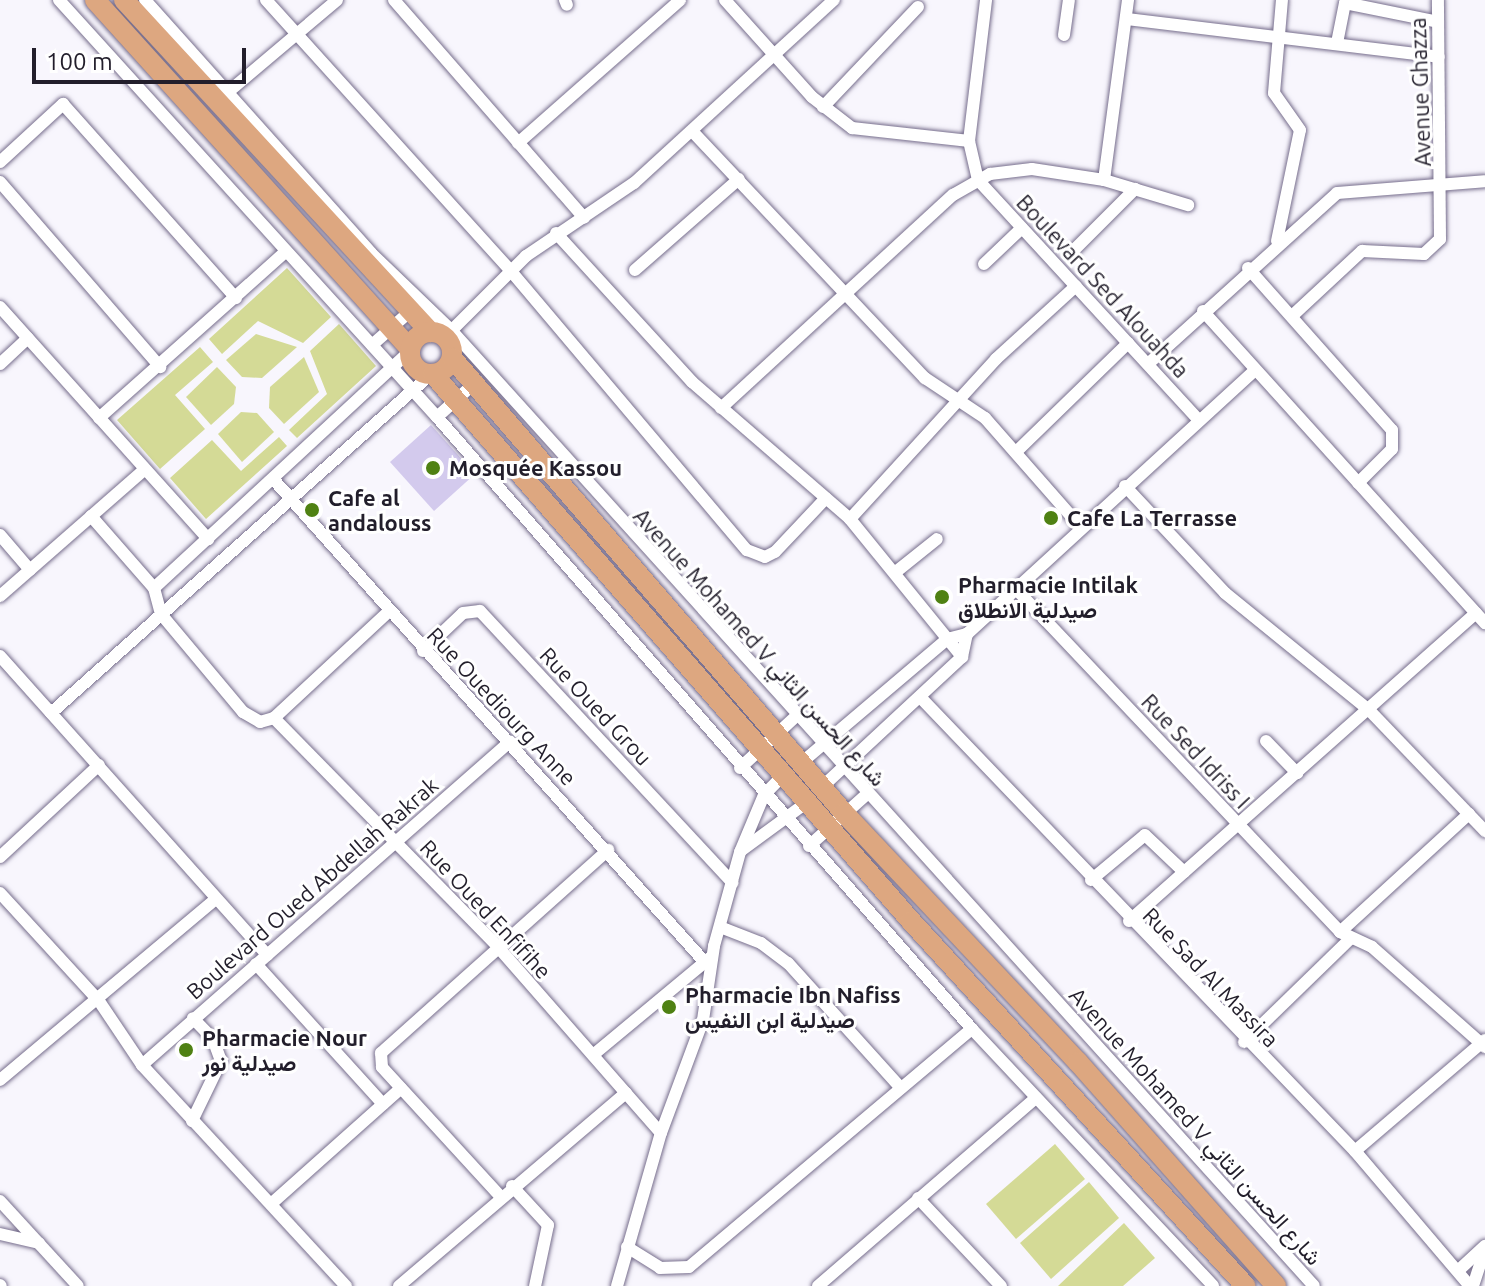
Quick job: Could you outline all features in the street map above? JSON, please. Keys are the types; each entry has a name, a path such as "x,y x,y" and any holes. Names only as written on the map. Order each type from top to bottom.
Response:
{"main road":[{"path":"95,0 407,315 442,333 452,358 472,385 760,750 1245,1286"},
{"path":"124,0 407,315 410,350 418,369 472,385 844,813 1078,1062 1276,1286"},
{"path":"410,350 442,333"},
{"path":"432,374 452,358"}],"street":[{"path":"59,0 283,254 437,417 740,768 972,1029 1213,1286"},
{"path":"145,0 227,93 407,315 372,345"},
{"path":"266,0 510,270 747,550 765,557 775,552 826,498"},
{"path":"227,93 337,0"},
{"path":"394,0 584,218"},
{"path":"518,143 680,0"},
{"path":"725,0 823,107 852,128 969,141"},
{"path":"442,333 510,270 556,233 584,218 692,131 776,57 834,0"},
{"path":"978,180 969,141 986,0"},
{"path":"1064,35 1069,0"},
{"path":"1104,180 1128,0"},
{"path":"1277,241 1300,130 1275,101 1282,0"},
{"name":"Avenue Ghazza","path":"1292,316 1362,251 1424,254 1433,249 1442,233 1438,0"},
{"path":"1337,43 1345,3 1438,22"},
{"path":"823,107 918,7"},
{"path":"1127,19 1439,57"},
{"path":"0,162 63,104 236,298"},
{"path":"692,131 925,378 962,398 1017,451 1080,526"},
{"path":"721,408 953,195 978,180 1016,168 1104,180 1188,205"},
{"path":"635,270 739,179"},
{"name":"Boulevard Sed Alouahda","path":"978,180 1198,419"},
{"path":"1148,364 1277,241 1346,189 1485,181"},
{"path":"0,182 160,367"},
{"path":"1073,251 1135,189"},
{"path":"984,264 1022,228"},
{"path":"556,233 721,408 850,519 897,571 962,657"},
{"path":"99,418 160,367 283,254"},
{"path":"1248,268 1392,430 1392,449 1358,483"},
{"path":"850,519 962,398 1076,286"},
{"path":"0,307 208,539"},
{"path":"1203,311 1485,623"},
{"name":"Avenue Mohamed V شارع الحسن الثاني","path":"442,333 472,385 795,717 1314,1286"},
{"path":"0,364 28,338"},
{"path":"1017,451 1128,343"},
{"path":"154,588 394,371 410,350"},
{"path":"801,763 947,639 967,634 1080,526 1255,370"},
{"path":"51,713 411,389 432,374"},
{"path":"437,417 472,385"},
{"path":"0,596 144,470"},
{"name":"Rue Ouediourg Anne","path":"274,480 423,651 707,958"},
{"path":"1125,486 1225,593 1369,710 1485,831"},
{"path":"91,516 154,588 161,614 243,712 260,722 274,718 388,612"},
{"path":"0,535 30,570"},
{"path":"897,571 937,539"},
{"name":"Rue Sed Idriss I","path":"1015,588 1345,935 1372,947 1484,1044"},
{"name":"Rue Oued Grou","path":"423,651 463,613 480,611 733,883"},
{"path":"1129,921 1476,613"},
{"path":"822,787 962,657 967,634"},
{"path":"0,657 267,955"},
{"name":"Rue Sad Al Massira","path":"921,698 1244,1042 1355,1151 1460,1269 1471,1286"},
{"path":"740,768 795,717"},
{"name":"Rue Oued Enfifihe","path":"274,718 498,947 661,1133"},
{"path":"1266,741 1297,773"},
{"name":"Boulevard Oued Abdellah Rakrak","path":"142,1065 393,840 510,742"},
{"path":"0,857 99,765"},
{"path":"617,1286 661,1133 703,1020 707,958 720,927 740,852 764,795 783,775"},
{"path":"809,846 866,795"},
{"path":"740,852 806,803"},
{"path":"1244,1042 1345,935 1469,814"},
{"path":"1091,880 1145,835 1184,872"},
{"path":"500,1196 379,1061 384,1049 608,850"},
{"path":"0,893 99,1001 142,1065 346,1286"},
{"path":"0,1080 99,1001 216,899"},
{"path":"720,927 761,943 788,963 899,1086"},
{"path":"593,1055 707,958"},
{"path":"256,964 383,1104"},
{"path":"192,1121 221,1061 213,1039 193,1018"},
{"path":"627,1247 660,1268 689,1267 899,1086 972,1029"},
{"path":"1355,1151 1484,1044"},
{"path":"271,1204 401,1088"},
{"path":"399,1286 500,1196 626,1093"},
{"path":"818,1286 1036,1098"},
{"path":"512,1186 548,1225 535,1286"},
{"path":"918,1198 1001,1286"},
{"path":"0,1201 78,1286"},
{"path":"0,1234 39,1243"},
{"path":"1460,1269 1485,1248"},
{"path":"1471,1286 1485,1248"}],"green space":[{"path":"287,268 331,317 303,343 258,321 222,354 209,339"},
{"path":"339,324 376,366 297,438 289,430 327,394 310,351"},
{"path":"256,334 297,347 262,378 242,377 226,360"},
{"path":"200,347 213,362 175,395 205,429 160,469 117,420"},
{"path":"304,357 319,392 284,424 269,408 270,387"},
{"path":"217,367 236,387 234,404 211,425 186,397"},
{"path":"241,412 257,413 274,432 242,462 218,434"},
{"path":"279,437 287,446 206,519 170,478 212,440 241,471"},
{"path":"1055,1144 1085,1179 1016,1239 986,1204"},
{"path":"1089,1182 1119,1218 1051,1279 1020,1243"},
{"path":"1124,1223 1155,1258 1123,1286 1058,1286"}],"building":[{"name":"Mosquée Kassou","path":"431,425 475,474 434,511 390,462"}],"place":[{"name":"Mosquée Kassou","path":"433,468"},
{"name":"Cafe al andalouss","path":"312,510"},
{"name":"Cafe La Terrasse","path":"1051,518"},
{"name":"Pharmacie Intilak صيدلية الانطلاق","path":"942,597"},
{"name":"Pharmacie Ibn Nafiss صيدلية ابن النفيس","path":"669,1007"},
{"name":"Pharmacie Nour صيدلية نور","path":"186,1050"}]}
